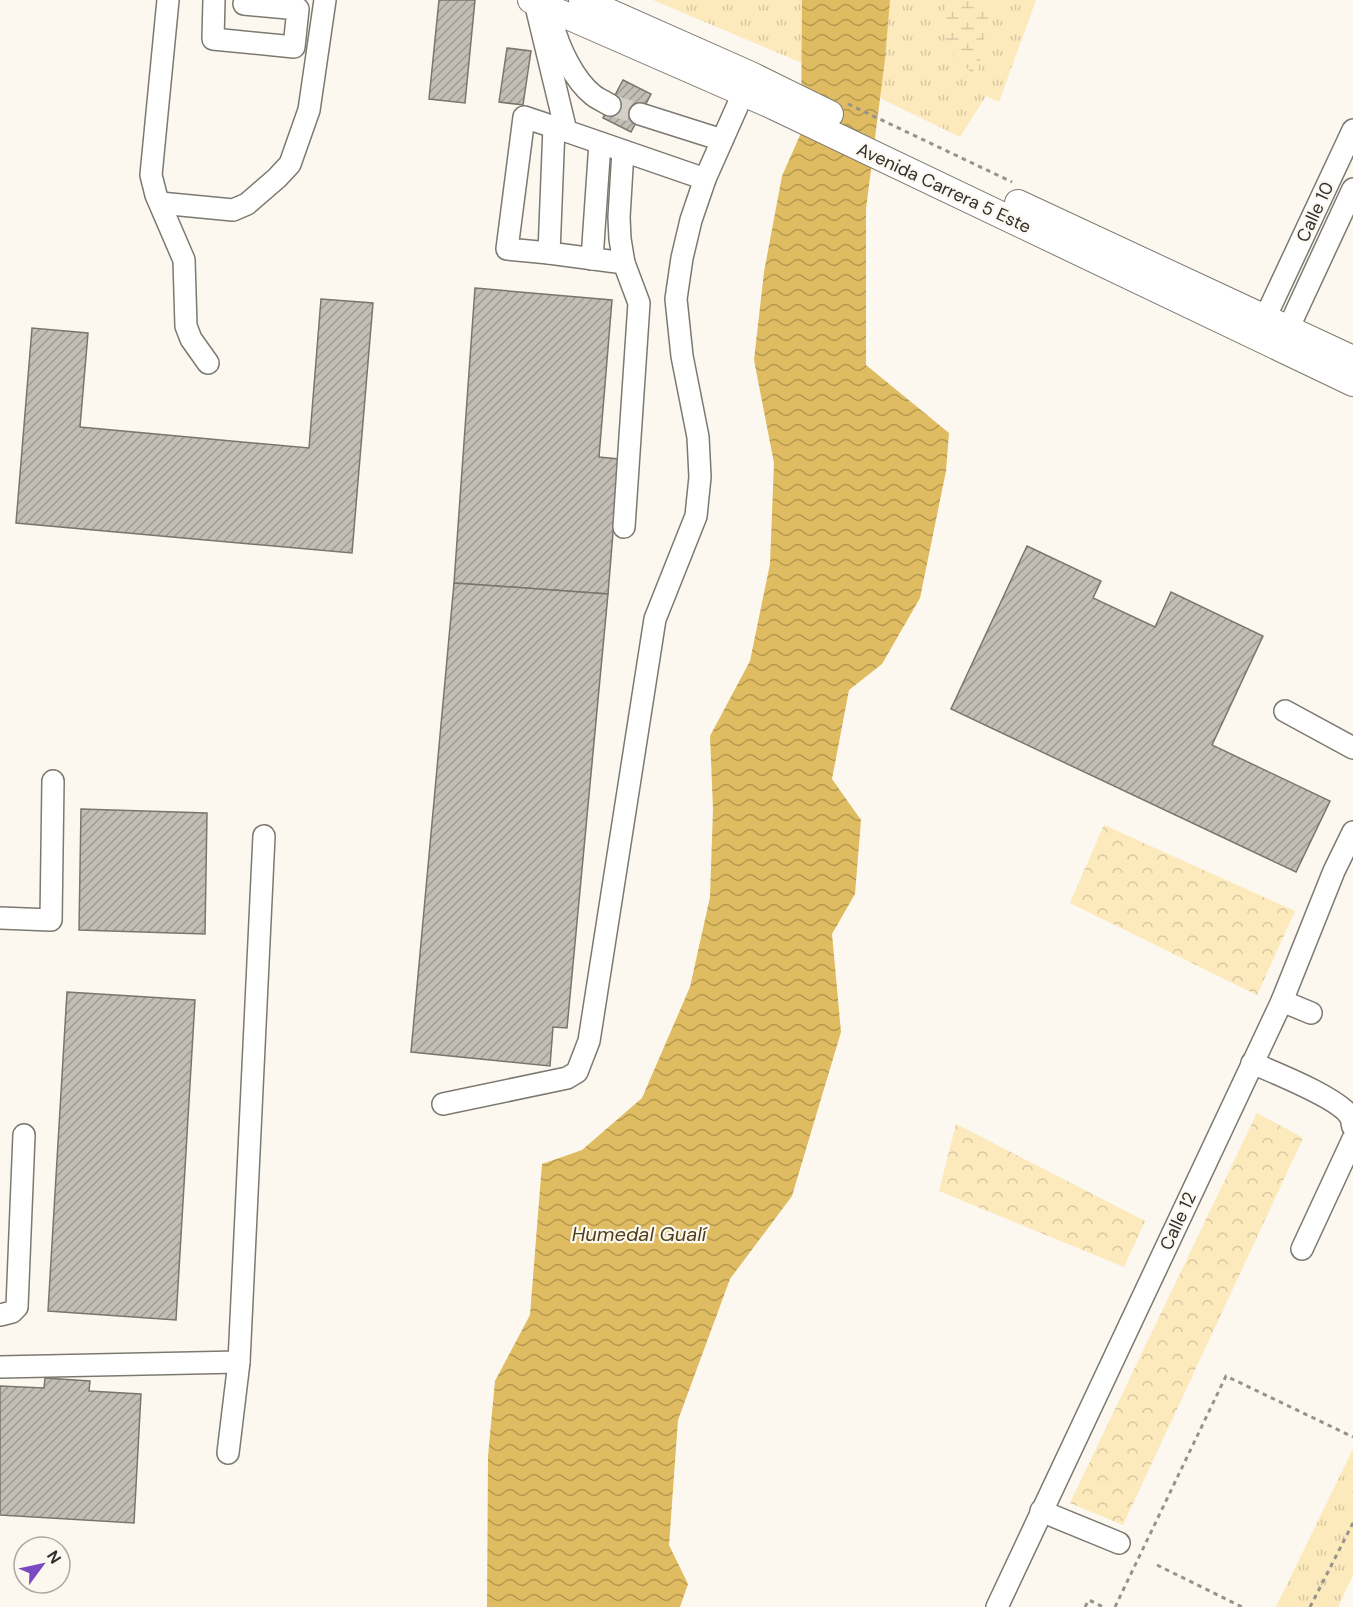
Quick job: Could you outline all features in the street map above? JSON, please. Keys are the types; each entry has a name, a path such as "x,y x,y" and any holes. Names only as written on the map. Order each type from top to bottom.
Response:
{"main road":[{"name":"Avenida Carrera 5 Este","path":"582,0 747,84 892,154 1353,359"},
{"name":"Avenida Carrera 5 Este","path":"538,3 747,84"},
{"name":"Avenida Carrera 5 Este","path":"1278,324 1353,383"}],"street":[{"path":"166,0 151,175 159,203 184,260 186,326 191,339 208,363"},
{"path":"214,0 213,39 294,47 298,9 244,4"},
{"path":"159,203 234,210 247,204 290,164 309,110 325,0"},
{"path":"538,3 576,76 592,94 610,105"},
{"path":"538,3 560,129 549,254"},
{"path":"442,1104 567,1078 577,1072 589,1041 655,619 696,516 700,477 698,437 682,356 676,299 682,258 705,179 747,84"},
{"path":"640,114 722,140"},
{"path":"624,263 507,249 524,117 705,179"},
{"name":"Calle 10","path":"1278,324 1276,293 1353,130"},
{"path":"592,259 600,143"},
{"path":"623,151 620,239 624,263 639,303 624,527"},
{"name":"Calle 10","path":"1278,324 1353,189"},
{"path":"1285,711 1353,748"},
{"path":"0,918 51,920 53,781"},
{"name":"Calle 12","path":"997,1607 1282,1001 1334,871 1353,832"},
{"path":"228,1453 239,1362 264,836"},
{"path":"1282,1001 1311,1013"},
{"path":"1252,1063 1336,1103 1351,1117 1353,1127"},
{"path":"0,1315 12,1312 17,1307 24,1135"},
{"path":"1302,1249 1353,1139"},
{"path":"0,1367 239,1362"},
{"path":"1041,1511 1119,1544"}],"path":[{"path":"1115,1607 1226,1376 1353,1437"},
{"path":"1310,1607 1353,1522"},
{"path":"1157,1565 1242,1607"},
{"path":"1085,1607 1089,1600 1103,1607"}],"green space":[{"path":"653,0 803,0 802,63"},
{"path":"888,0 1036,0 999,102 986,96 960,137 880,98"},
{"path":"948,0 991,0 977,78 950,52 943,21"},
{"path":"1104,825 1295,911 1257,995 1070,903"},
{"path":"1257,1113 1303,1138 1123,1525 1070,1503"},
{"path":"956,1124 1145,1221 1124,1267 939,1191"},
{"path":"1353,1449 1353,1575 1338,1607 1276,1607"}],"water":[{"name":"Humedal Gualí","path":"802,0 890,0 866,209 866,365 949,433 946,471 920,598 882,664 849,690 832,779 861,820 855,894 832,934 841,1032 792,1196 730,1279 678,1420 669,1545 688,1584 680,1607 487,1607 488,1456 495,1381 530,1315 542,1164 582,1150 642,1098 690,987 710,897 713,809 710,736 750,661 770,564 774,463 754,360 764,272 782,176 801,133"}],"building":[{"path":"439,0 475,0 465,103 429,99"},
{"path":"507,48 531,51 523,105 499,102"},
{"path":"623,80 651,94 631,132 603,118"},
{"path":"475,288 612,300 599,457 619,459 608,594 454,583"},
{"path":"321,299 373,303 352,553 16,523 32,328 88,333 80,427 309,448"},
{"path":"1027,546 1101,581 1093,598 1155,627 1171,592 1263,636 1212,745 1330,801 1296,872 951,709"},
{"path":"454,583 608,594 567,1028 553,1027 550,1066 411,1052"},
{"path":"81,809 207,813 205,934 79,930"},
{"path":"67,992 195,1000 176,1320 48,1311"},
{"path":"45,1378 90,1381 89,1391 141,1394 134,1523 0,1515 0,1386 44,1388"}],"tunnel":[{"path":"610,105 640,114"}]}
